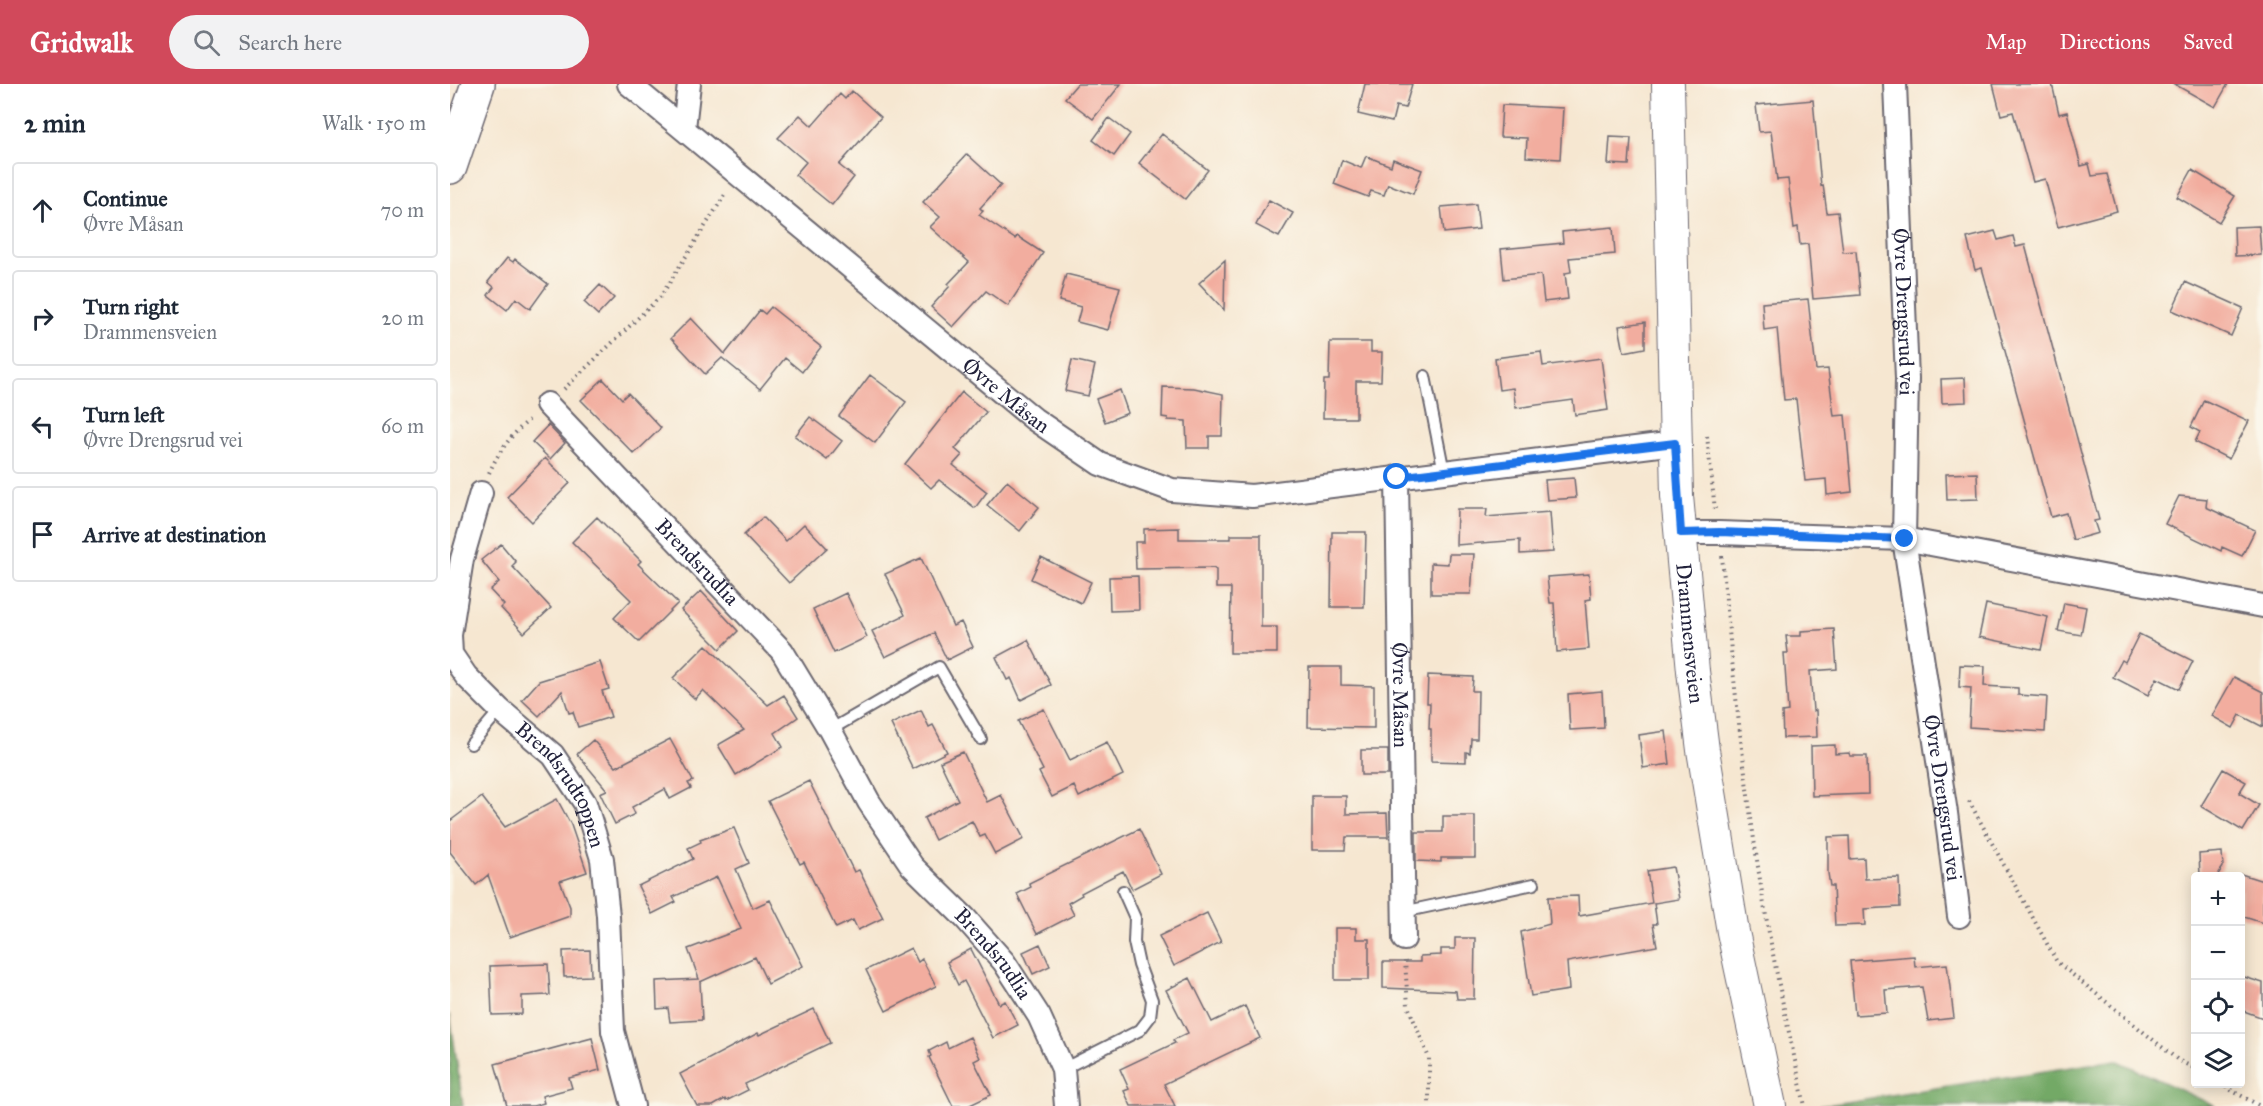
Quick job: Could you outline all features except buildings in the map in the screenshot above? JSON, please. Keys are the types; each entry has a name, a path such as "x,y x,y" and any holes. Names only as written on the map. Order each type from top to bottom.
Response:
{"highway":[{"path":"450,167 478,84"}],"main road":[{"name":"Drammensveien","path":"1668,84 1675,443 1693,674 1733,932 1770,1106"}],"street":[{"name":"Øvre Måsan","path":"629,84 1034,419 1100,464 1173,490 1252,496 1675,443"},
{"path":"684,128 689,84"},
{"name":"Øvre Drengsrud vei","path":"1895,84 1907,380 1905,539 1959,916"},
{"name":"Brendsrudlia","path":"547,404 783,651 869,802 912,866 965,918 1004,962 1040,1016 1063,1069 1066,1106"},
{"name":"Øvre Måsan","path":"1397,477 1404,939"},
{"name":"Brendsrudtoppen","path":"481,493 462,559 450,635 451,654 466,676 500,710 553,755 585,802 602,859 608,916 613,1031 633,1106"},
{"path":"1681,533 1719,532 1905,539 2263,606"}],"lane":[{"path":"1425,376 1444,472"},
{"path":"830,730 939,667 981,739"},
{"path":"471,744 500,710"},
{"path":"1402,912 1533,884"},
{"path":"1063,1069 1140,1030 1150,1017 1152,999 1139,965 1134,942 1135,918 1123,891"}],"path":[{"path":"481,493 496,458 513,434 662,296 738,174"},
{"path":"1707,436 1717,517"},
{"path":"1721,550 1737,719 1757,862 1776,976 1805,1106"},
{"path":"1964,792 2057,962 2178,1060 2191,1066"},
{"path":"1404,939 1408,1006 1429,1058 1429,1106"},
{"path":"2229,1088 2260,1106"}],"green space":[{"path":"450,1014 463,1106 450,1106"},
{"path":"2116,1060 2215,1106 1820,1106"}],"route":[{"path":"1397,477 1675,443 1681,533 1719,532 1905,539"}]}
